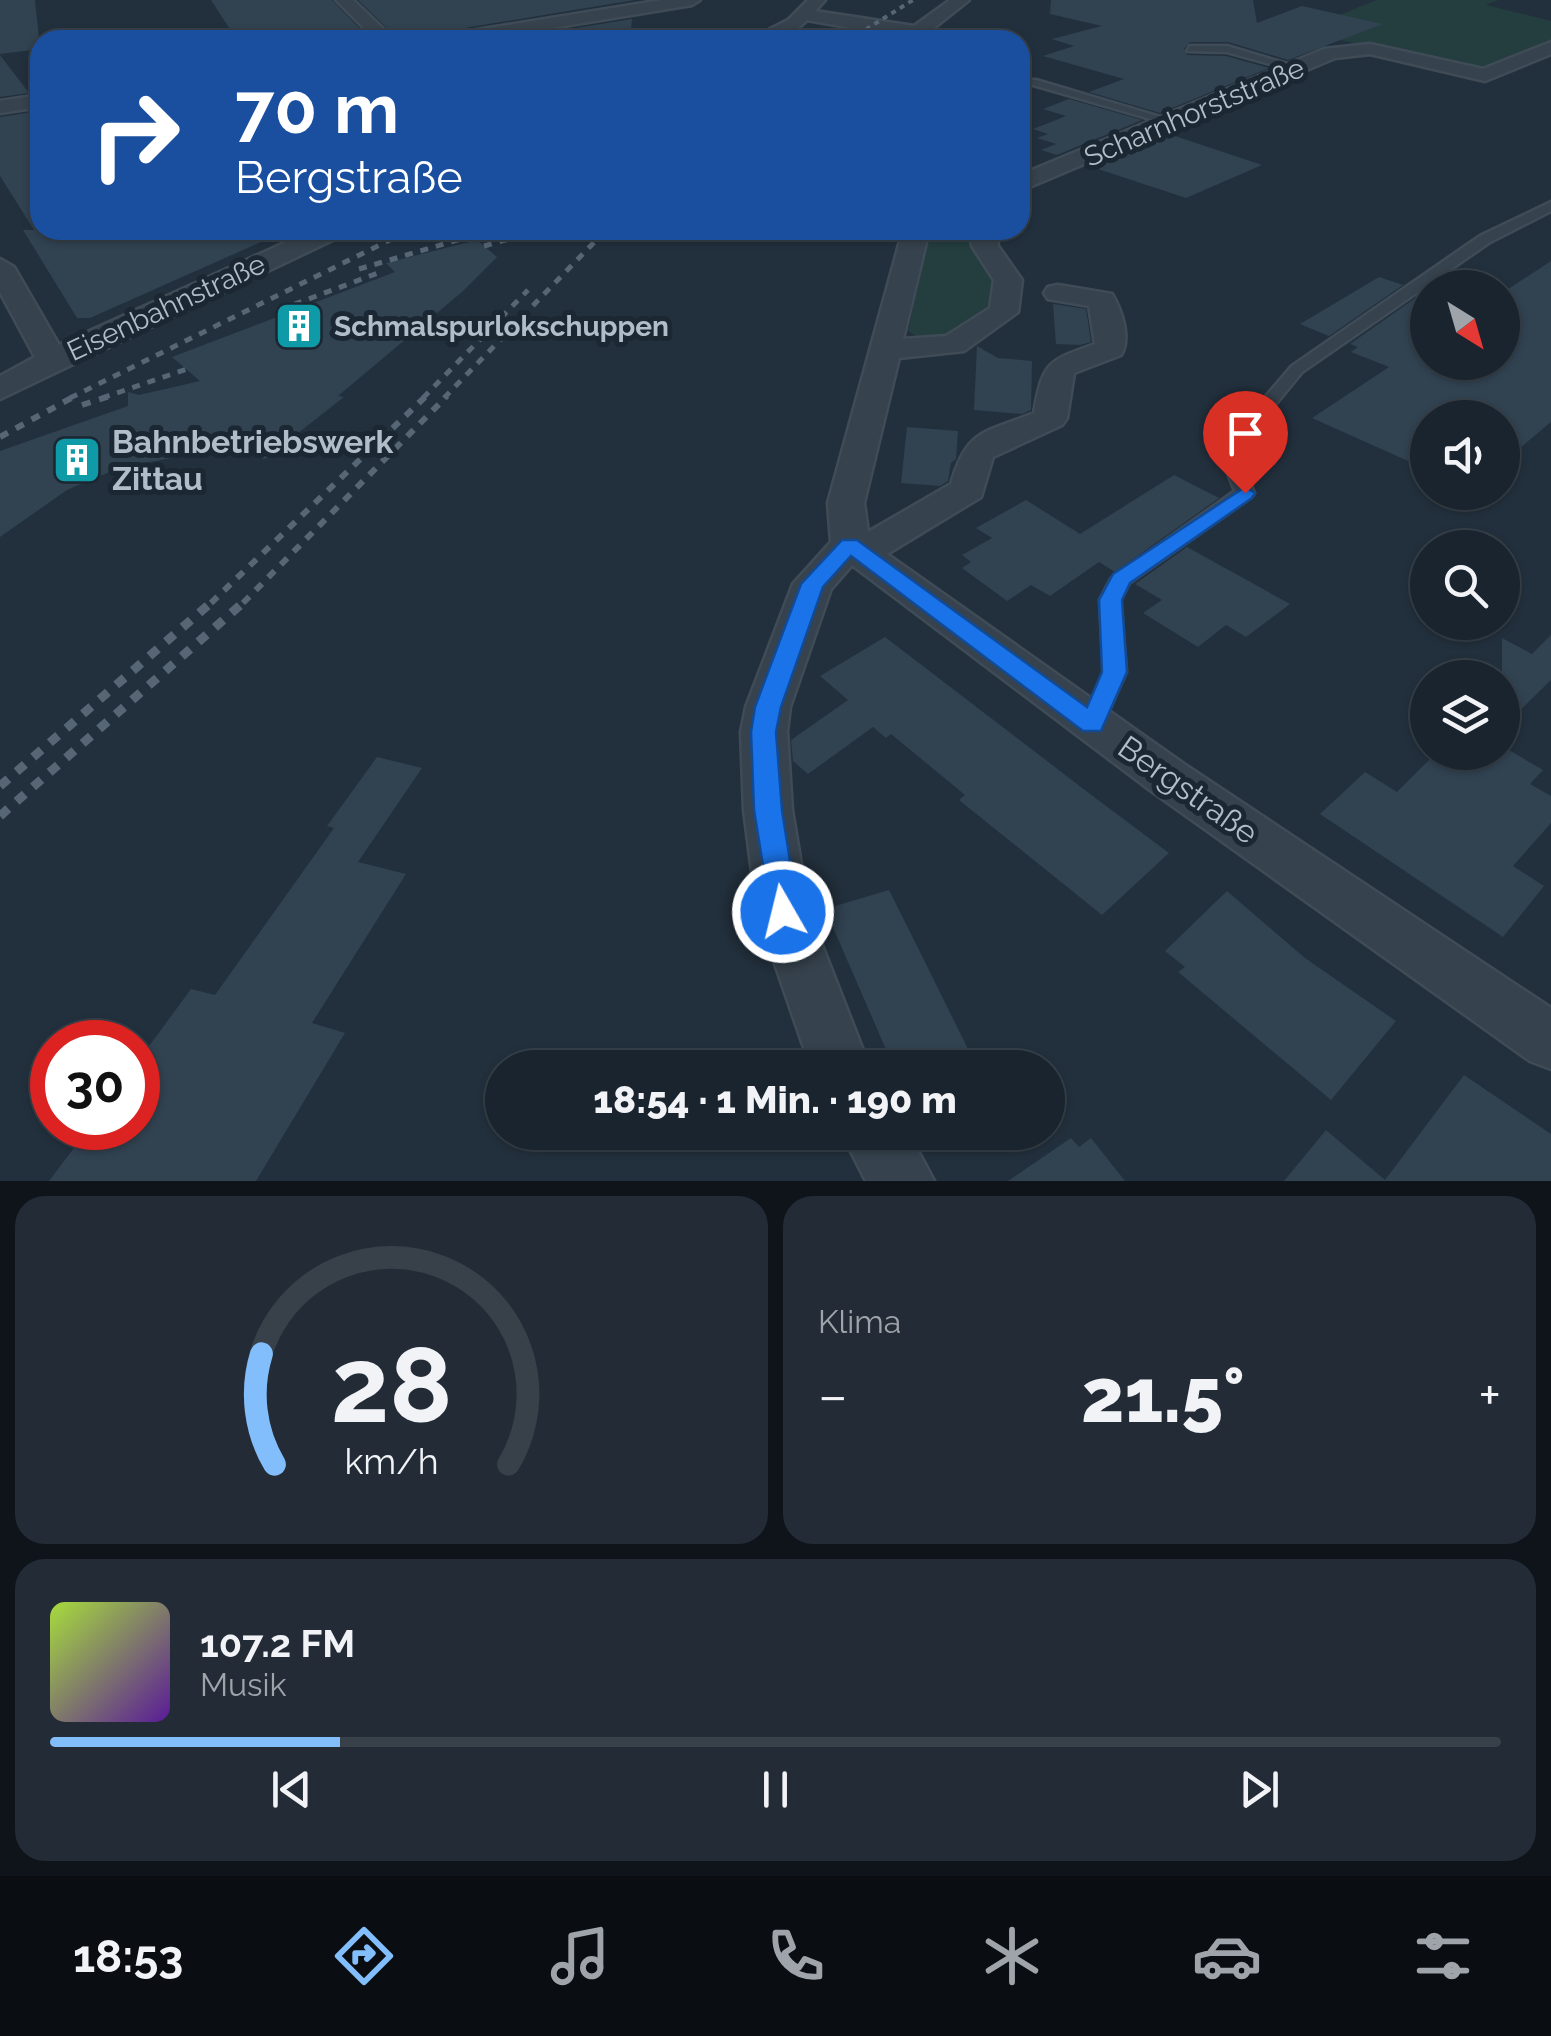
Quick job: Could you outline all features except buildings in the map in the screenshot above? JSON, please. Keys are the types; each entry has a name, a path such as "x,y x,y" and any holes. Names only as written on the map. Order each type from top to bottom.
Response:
{"street":[{"path":"344,0 376,30"},
{"path":"501,30 656,2 692,0"},
{"path":"932,30 962,0"},
{"path":"775,30 812,8 902,30"},
{"name":"Scharnhorststraße","path":"1030,180 1332,53 1370,49 1485,74 1551,47"},
{"path":"0,108 30,104"},
{"name":"Eisenbahnstraße","path":"0,389 52,360 312,240"},
{"path":"854,550 846,503 913,240"},
{"path":"883,350 952,345 1004,312 1008,280 984,246 984,240"},
{"path":"0,267 52,360"},
{"path":"835,1050 783,912 768,810 764,732 768,707 813,584 854,550 968,489 978,453 990,442 1050,418 1056,375 1063,366 1110,350 1112,336 1102,300 1058,293"},
{"name":"Bergstraße","path":"854,550 1092,724 1551,1041"},
{"path":"883,1150 902,1181"}],"lane":[{"path":"1190,49 1227,49 1296,68"},
{"path":"1033,82 1172,122"},
{"path":"1092,724 1114,672 1110,600 1121,579 1245,493 1228,451 1296,369 1485,239 1551,206"}],"green space":[{"path":"1376,0 1499,0 1486,5 1551,21 1551,45 1483,73 1301,31"},
{"path":"928,241 974,241 994,283 994,307 953,334 931,339 908,331"}],"railway":[{"path":"865,30 913,0"},
{"path":"70,398 390,240"},
{"path":"359,269 458,240"},
{"path":"484,246 506,240"},
{"path":"444,398 596,240"},
{"path":"279,310 378,273"},
{"path":"423,398 528,290"},
{"path":"102,398 187,369"},
{"path":"0,437 75,396"},
{"path":"82,405 110,396"},
{"path":"211,603 426,396"},
{"path":"246,600 447,396"},
{"path":"0,786 214,600"},
{"path":"0,816 246,600"}],"place":[{"name":"Schmalspurlokschuppen","path":"299,326"},
{"name":"Bahnbetriebswerk Zittau","path":"77,460"}],"route":[{"path":"783,912 768,810 764,732 768,707 813,584 850,545 1092,724 1114,672 1110,600 1121,579 1245,493"}]}
